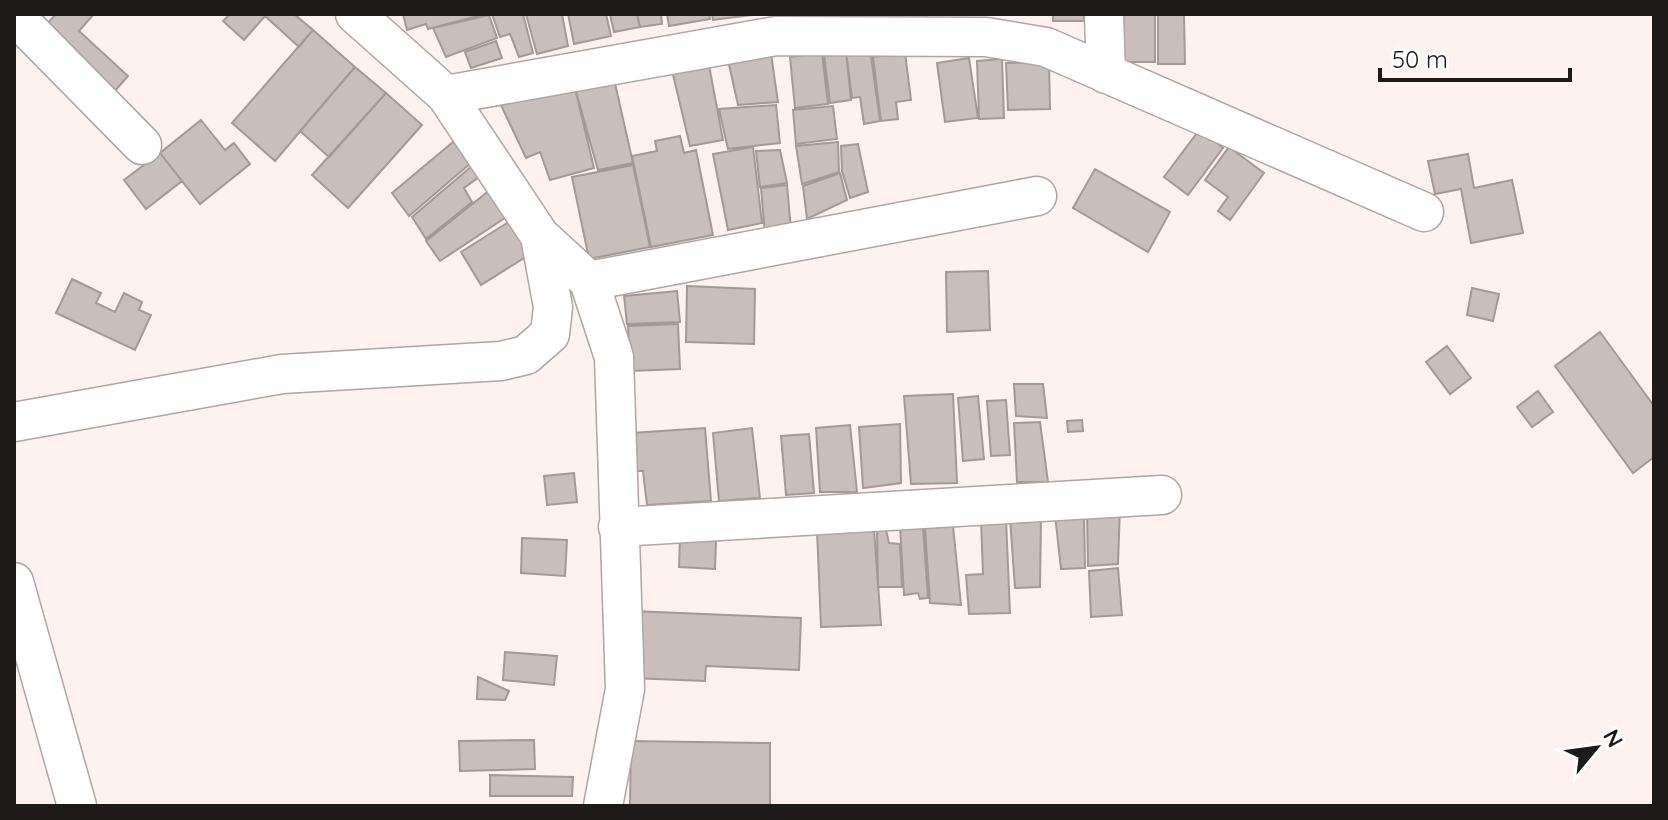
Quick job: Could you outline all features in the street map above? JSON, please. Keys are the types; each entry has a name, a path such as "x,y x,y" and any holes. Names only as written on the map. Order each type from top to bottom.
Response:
{"street":[{"path":"355,14 446,95 540,236 589,281 614,357 625,689 603,806"},
{"path":"1104,14 1106,74"},
{"path":"14,15 142,145"},
{"path":"446,95 775,25 986,37 1046,47 1424,212"},
{"path":"589,281 1037,196"},
{"path":"14,422 282,374 501,361 526,355 550,334 553,307 540,236"},
{"path":"618,527 1162,495"},
{"path":"14,582 77,806"}],"building":[{"path":"56,14 94,14 79,31 128,76 114,92 44,27"},
{"path":"230,14 294,14 313,30 299,47 265,16 244,40 223,21"},
{"path":"403,14 486,14 428,29 426,24 407,30"},
{"path":"492,14 523,14 533,53 519,57 510,34 500,37"},
{"path":"526,14 562,14 568,46 537,54"},
{"path":"568,14 606,14 611,36 574,44"},
{"path":"610,14 637,14 640,27 614,32"},
{"path":"637,14 661,14 662,24 640,27"},
{"path":"667,14 709,14 710,19 669,26"},
{"path":"712,14 760,14 713,20"},
{"path":"782,14 840,14 840,19 782,20"},
{"path":"843,14 870,14 870,19 843,19"},
{"path":"874,14 902,14 902,20 874,22"},
{"path":"904,14 927,14 927,21 903,21"},
{"path":"1053,14 1084,14 1084,21 1053,21"},
{"path":"1116,14 1155,14 1155,62 1116,62"},
{"path":"1158,14 1184,14 1185,64 1158,64"},
{"path":"489,15 497,38 446,57 433,28"},
{"path":"313,30 355,67 275,161 232,123"},
{"path":"496,41 502,58 471,68 465,52"},
{"path":"870,49 880,121 864,124 860,97 852,98 846,52"},
{"path":"846,52 851,100 830,103 824,54"},
{"path":"822,53 828,104 795,108 790,57"},
{"path":"905,53 911,100 896,102 898,119 881,121 873,57"},
{"path":"771,54 778,102 738,105 728,60"},
{"path":"969,58 978,118 945,122 937,63"},
{"path":"1002,59 1004,118 979,119 977,61"},
{"path":"708,60 723,140 690,146 671,66"},
{"path":"1049,62 1050,109 1008,110 1006,63"},
{"path":"355,67 386,93 329,157 300,131"},
{"path":"614,79 633,163 598,170 575,88"},
{"path":"575,88 594,168 550,180 540,152 526,158 500,103"},
{"path":"386,93 422,125 348,208 312,175"},
{"path":"776,105 780,143 728,149 719,109"},
{"path":"833,106 837,139 796,144 793,110"},
{"path":"201,120 225,150 234,143 250,164 200,204 160,153"},
{"path":"1200,129 1223,148 1188,195 1164,177"},
{"path":"465,132 479,156 409,216 392,193"},
{"path":"680,136 684,153 696,150 713,235 651,247 632,156 657,151 655,141"},
{"path":"838,142 839,172 802,184 796,146"},
{"path":"858,144 868,192 850,198 842,171 841,146"},
{"path":"753,147 762,223 728,230 713,154"},
{"path":"1229,147 1264,173 1230,220 1218,211 1228,197 1205,180"},
{"path":"780,150 787,183 760,187 756,151"},
{"path":"160,153 182,181 146,209 124,180"},
{"path":"1468,154 1474,188 1512,180 1523,233 1471,243 1461,189 1435,194 1428,161"},
{"path":"479,160 487,171 464,188 472,202 426,239 412,217"},
{"path":"633,165 650,247 589,259 572,177"},
{"path":"1095,169 1170,212 1148,252 1073,208"},
{"path":"840,173 847,200 807,219 803,186"},
{"path":"787,185 791,230 765,235 761,188"},
{"path":"495,186 514,212 440,261 426,241"},
{"path":"515,218 532,253 481,285 461,252"},
{"path":"988,271 990,330 947,332 946,272"},
{"path":"72,279 101,293 96,303 115,312 124,293 142,302 139,310 151,315 135,350 56,313"},
{"path":"687,286 755,289 754,344 686,342"},
{"path":"1472,288 1499,294 1493,321 1467,315"},
{"path":"677,291 680,322 627,324 624,296"},
{"path":"678,324 680,369 630,371 628,326"},
{"path":"1600,332 1654,406 1654,457 1633,473 1555,366"},
{"path":"1447,346 1471,378 1450,394 1426,362"},
{"path":"1014,384 1043,384 1047,418 1016,416"},
{"path":"1538,391 1553,412 1532,427 1517,407"},
{"path":"953,394 957,483 911,484 904,396"},
{"path":"978,396 984,459 963,461 958,398"},
{"path":"1006,400 1010,455 991,456 987,401"},
{"path":"1082,420 1083,431 1068,432 1067,421"},
{"path":"1040,422 1048,482 1017,482 1014,423"},
{"path":"900,424 901,483 863,488 859,427"},
{"path":"850,425 857,492 820,492 816,428"},
{"path":"705,428 711,501 647,505 643,471 635,471 632,433"},
{"path":"752,428 760,498 719,501 713,433"},
{"path":"809,434 814,493 786,495 781,436"},
{"path":"574,473 577,502 547,505 544,476"},
{"path":"1120,507 1118,564 1088,566 1087,510"},
{"path":"1084,512 1085,568 1061,569 1055,515"},
{"path":"1041,517 1040,587 1015,588 1010,518"},
{"path":"1006,519 1010,613 969,614 966,575 983,574 981,520"},
{"path":"900,526 923,527 928,598 920,599 918,593 904,595"},
{"path":"953,526 961,605 930,603 925,528"},
{"path":"874,529 881,625 821,627 817,530"},
{"path":"886,530 889,543 900,544 902,587 878,587 877,531"},
{"path":"522,538 567,540 565,576 521,573"},
{"path":"680,538 716,540 715,569 679,567"},
{"path":"1118,568 1122,615 1091,617 1089,571"},
{"path":"632,611 801,618 799,670 706,666 705,681 631,678"},
{"path":"505,652 557,656 554,685 503,680"},
{"path":"478,677 509,691 505,700 477,699"},
{"path":"534,740 535,769 460,771 459,741"},
{"path":"631,741 770,743 770,806 630,806"},
{"path":"490,775 573,777 572,796 490,796"}]}
